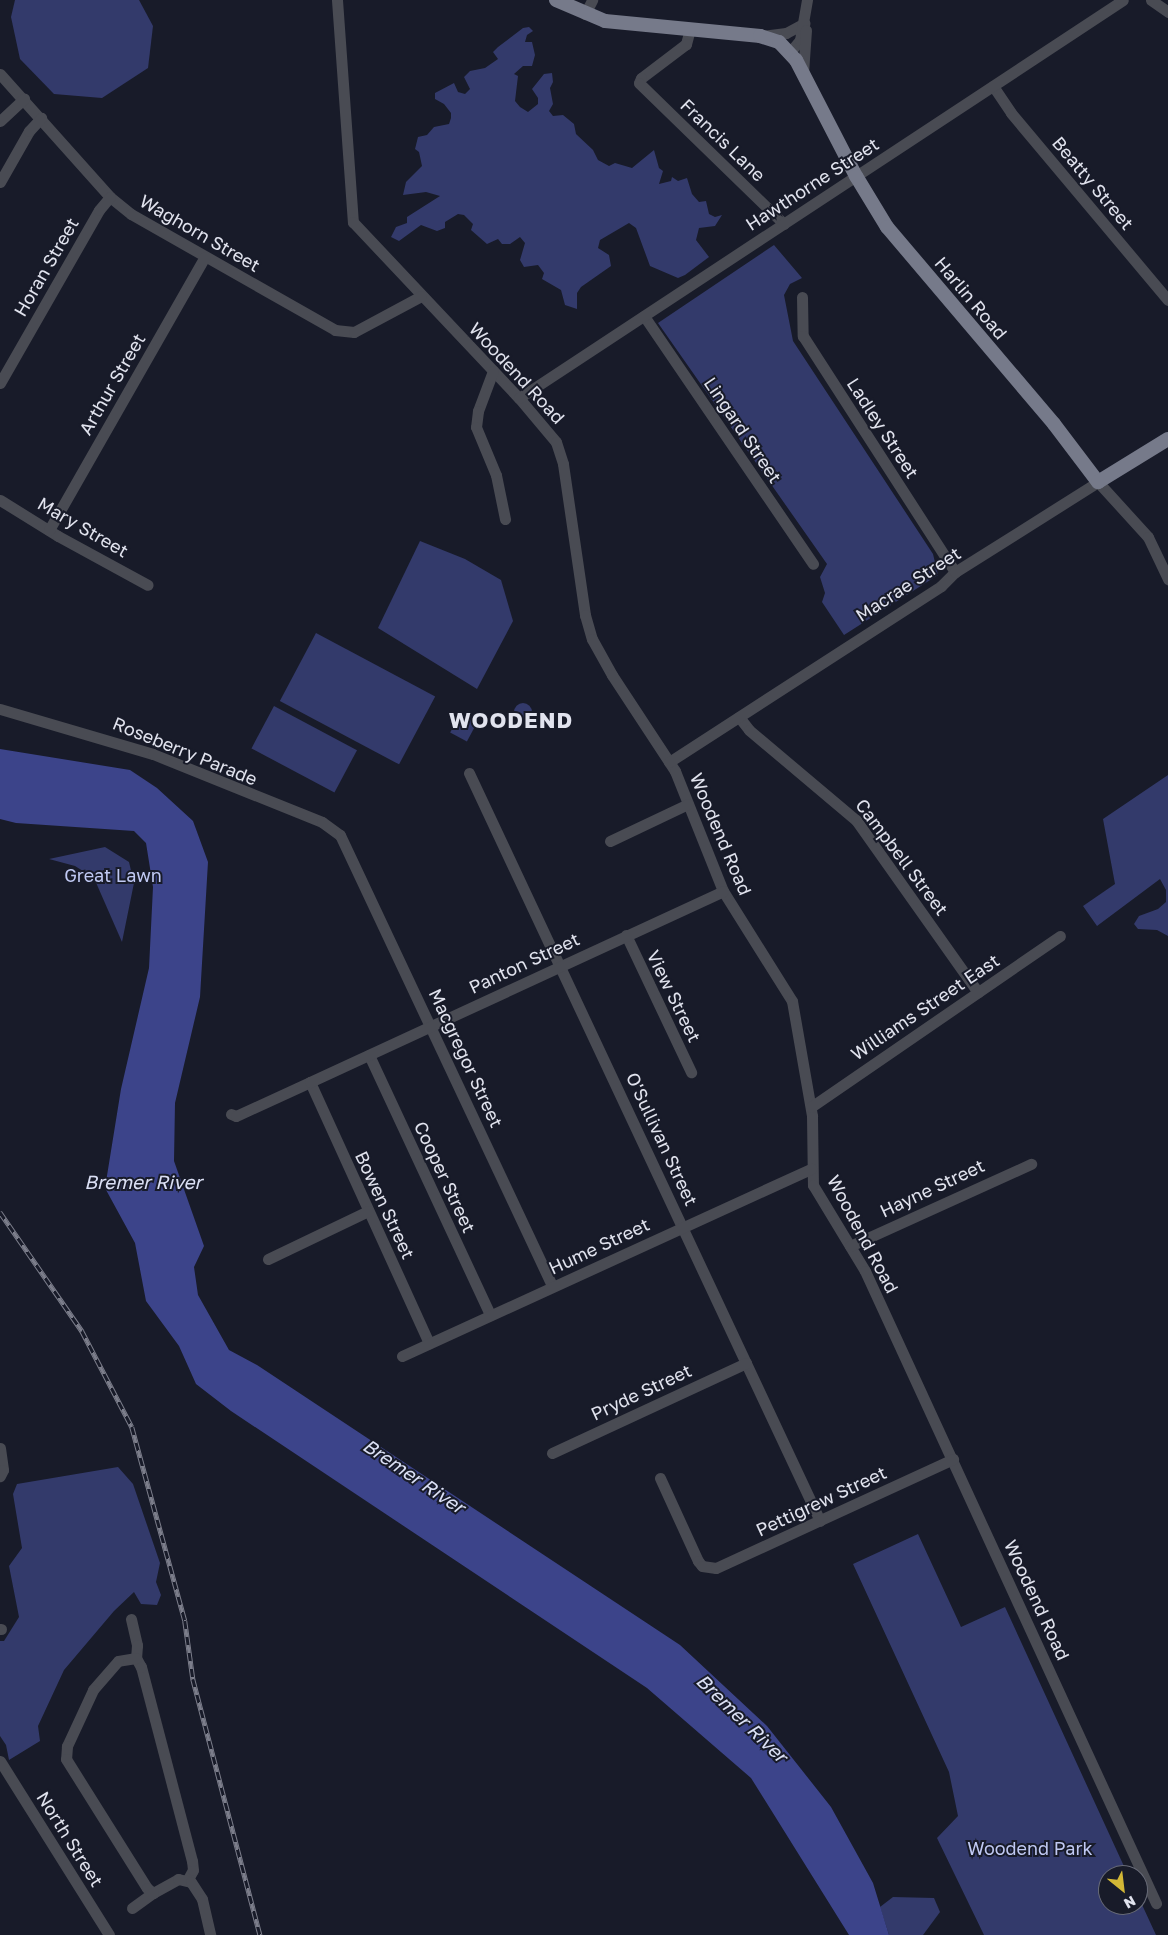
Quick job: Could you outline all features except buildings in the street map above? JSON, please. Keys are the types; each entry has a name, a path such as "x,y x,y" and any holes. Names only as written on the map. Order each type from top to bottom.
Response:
{"main road":[{"name":"Harlin Road","path":"556,0 605,21 760,36 779,42 790,52 803,73 856,176 894,237 1054,424 1098,482"},
{"path":"1054,424 1095,464 1107,467 1125,464"},
{"name":"Macrae Street","path":"1098,482 1168,439"}],"street":[{"name":"Woodend Road","path":"337,0 352,218 359,231 519,398 550,433 561,454 585,615 592,639 612,675 669,762 723,891 792,1001 811,1107 811,1169 820,1200 865,1271 1156,1903"},
{"path":"585,14 592,0"},
{"path":"790,52 800,40 805,23 807,0"},
{"name":"Hawthorne Street","path":"519,398 1123,0"},
{"path":"1151,0 1168,12"},
{"path":"760,36 786,33 805,23"},
{"path":"803,73 807,40 805,23"},
{"name":"Francis Lane","path":"690,30 686,44 639,81 784,224"},
{"name":"Waghorn Street","path":"0,74 110,197 131,214 342,333 357,330 421,296"},
{"name":"Beatty Street","path":"993,86 1011,113 1168,300"},
{"path":"0,121 24,99"},
{"path":"0,182 29,131 41,118"},
{"name":"Horan Street","path":"0,382 98,210 110,197"},
{"name":"Arthur Street","path":"49,530 205,257"},
{"name":"Ladley Street","path":"802,297 803,336 955,572"},
{"name":"Lingard Street","path":"644,316 813,564"},
{"path":"493,371 478,411 476,427 496,475 505,519"},
{"name":"Macrae Street","path":"669,762 941,586 955,572 1098,482"},
{"name":"Harlin Road","path":"1098,482 1148,537 1168,579"},
{"name":"Mary Street","path":"0,500 49,530 148,585"},
{"name":"Roseberry Parade","path":"0,709 153,754 322,822 337,832 347,845"},
{"name":"Campbell Street","path":"739,717 749,730 856,820 978,992"},
{"name":"O'Sullivan Street","path":"470,773 684,1226 820,1521"},
{"path":"610,841 688,804"},
{"name":"Macgregor Street","path":"347,845 552,1286"},
{"name":"Panton Street","path":"232,1114 236,1116 723,891"},
{"name":"View Street","path":"626,935 692,1072"},
{"name":"Williams Street East","path":"811,1107 1060,936"},
{"name":"Cooper Street","path":"369,1054 490,1315"},
{"name":"Bowen Street","path":"310,1082 429,1343"},
{"name":"Hayne Street","path":"850,1246 1031,1164"},
{"name":"Hume Street","path":"402,1356 811,1169"},
{"path":"268,1259 368,1211"},
{"name":"Pryde Street","path":"552,1452 746,1362"},
{"path":"0,1448 1,1476"},
{"name":"Pettigrew Street","path":"660,1478 702,1566 716,1568 953,1459"},
{"path":"131,1619 137,1645 136,1658 192,1861 193,1870 188,1879"},
{"path":"136,1658 112,1664 96,1683 65,1755 144,1884 153,1892"},
{"name":"North Street","path":"0,1762 109,1935"},
{"path":"132,1908 153,1892 178,1879 188,1879"},
{"path":"188,1879 202,1899 210,1935"}],"green space":[{"path":"15,0 139,0 153,26 148,68 102,98 54,94 20,59 11,17"},
{"path":"529,27 533,31 527,35 525,42 532,42 535,55 532,66 523,66 514,74 518,76 515,101 520,107 528,112 538,104 538,98 532,89 544,74 552,73 553,82 550,88 553,104 549,111 553,116 563,115 574,124 576,134 593,150 598,160 609,166 615,163 632,168 654,150 659,168 663,171 659,184 671,181 672,177 678,181 687,178 692,194 699,202 706,201 709,214 715,217 722,215 715,226 699,228 696,240 709,257 685,275 678,278 650,266 636,228 629,223 600,240 598,248 609,255 611,266 581,287 577,293 577,309 565,305 561,290 542,279 544,273 538,265 524,267 520,260 525,243 520,237 510,244 502,244 498,239 487,244 471,230 473,224 464,215 458,214 445,222 445,228 437,231 421,225 399,241 391,237 396,227 407,223 407,217 440,196 426,192 403,195 406,182 422,166 419,152 415,149 418,137 427,135 434,127 449,124 451,118 451,113 444,104 435,99 435,93 454,83 458,92 465,94 470,89 464,77 470,71 485,68 498,59 493,52 523,28"},
{"path":"774,245 802,278 790,284 784,295 793,341 933,554 938,575 844,635 822,602 825,593 820,577 827,564 658,323"},
{"path":"420,541 465,559 501,580 513,621 477,689 378,628"},
{"path":"316,633 435,696 399,764 280,701"},
{"path":"523,703 531,708 532,712 527,720 523,721 515,716 514,712 519,704"},
{"path":"274,706 357,750 334,793 251,748"},
{"path":"460,714 477,723 467,741 450,733"},
{"path":"1168,775 1168,936 1157,930 1138,929 1134,924 1139,916 1158,909 1166,902 1166,890 1160,879 1097,926 1083,906 1115,884 1103,819"},
{"name":"Great Lawn","path":"105,847 129,862 134,883 122,942 94,878 75,866 49,859"},
{"path":"118,1467 133,1484 160,1563 156,1582 161,1595 157,1605 141,1604 134,1592 114,1611 64,1670 38,1726 40,1741 9,1760 6,1745 0,1736 0,1641 4,1641 19,1617 9,1566 22,1548 13,1494 17,1484"},
{"name":"Woodend Park","path":"918,1534 961,1627 1005,1607 1123,1865 1098,1865 1098,1915 1147,1915 1156,1935 984,1935 937,1838 958,1816 949,1772 853,1564"},
{"path":"893,1897 934,1898 940,1912 923,1935 889,1935 880,1907"}],"water":[{"name":"Bremer River","path":"0,749 130,770 157,788 193,821 208,862 200,997 175,1103 174,1161 204,1246 194,1267 198,1295 229,1350 257,1365 680,1645 767,1726 831,1807 873,1883 889,1935 849,1935 751,1778 647,1688 231,1411 196,1384 179,1346 146,1301 135,1243 105,1188 121,1089 149,968 153,887 146,843 134,831 16,823 0,819"}],"railway":[{"path":"0,1212 82,1331 132,1427 185,1621 193,1679 260,1935"}],"district":[{"name":"WOODEND","path":"511,720"}]}
